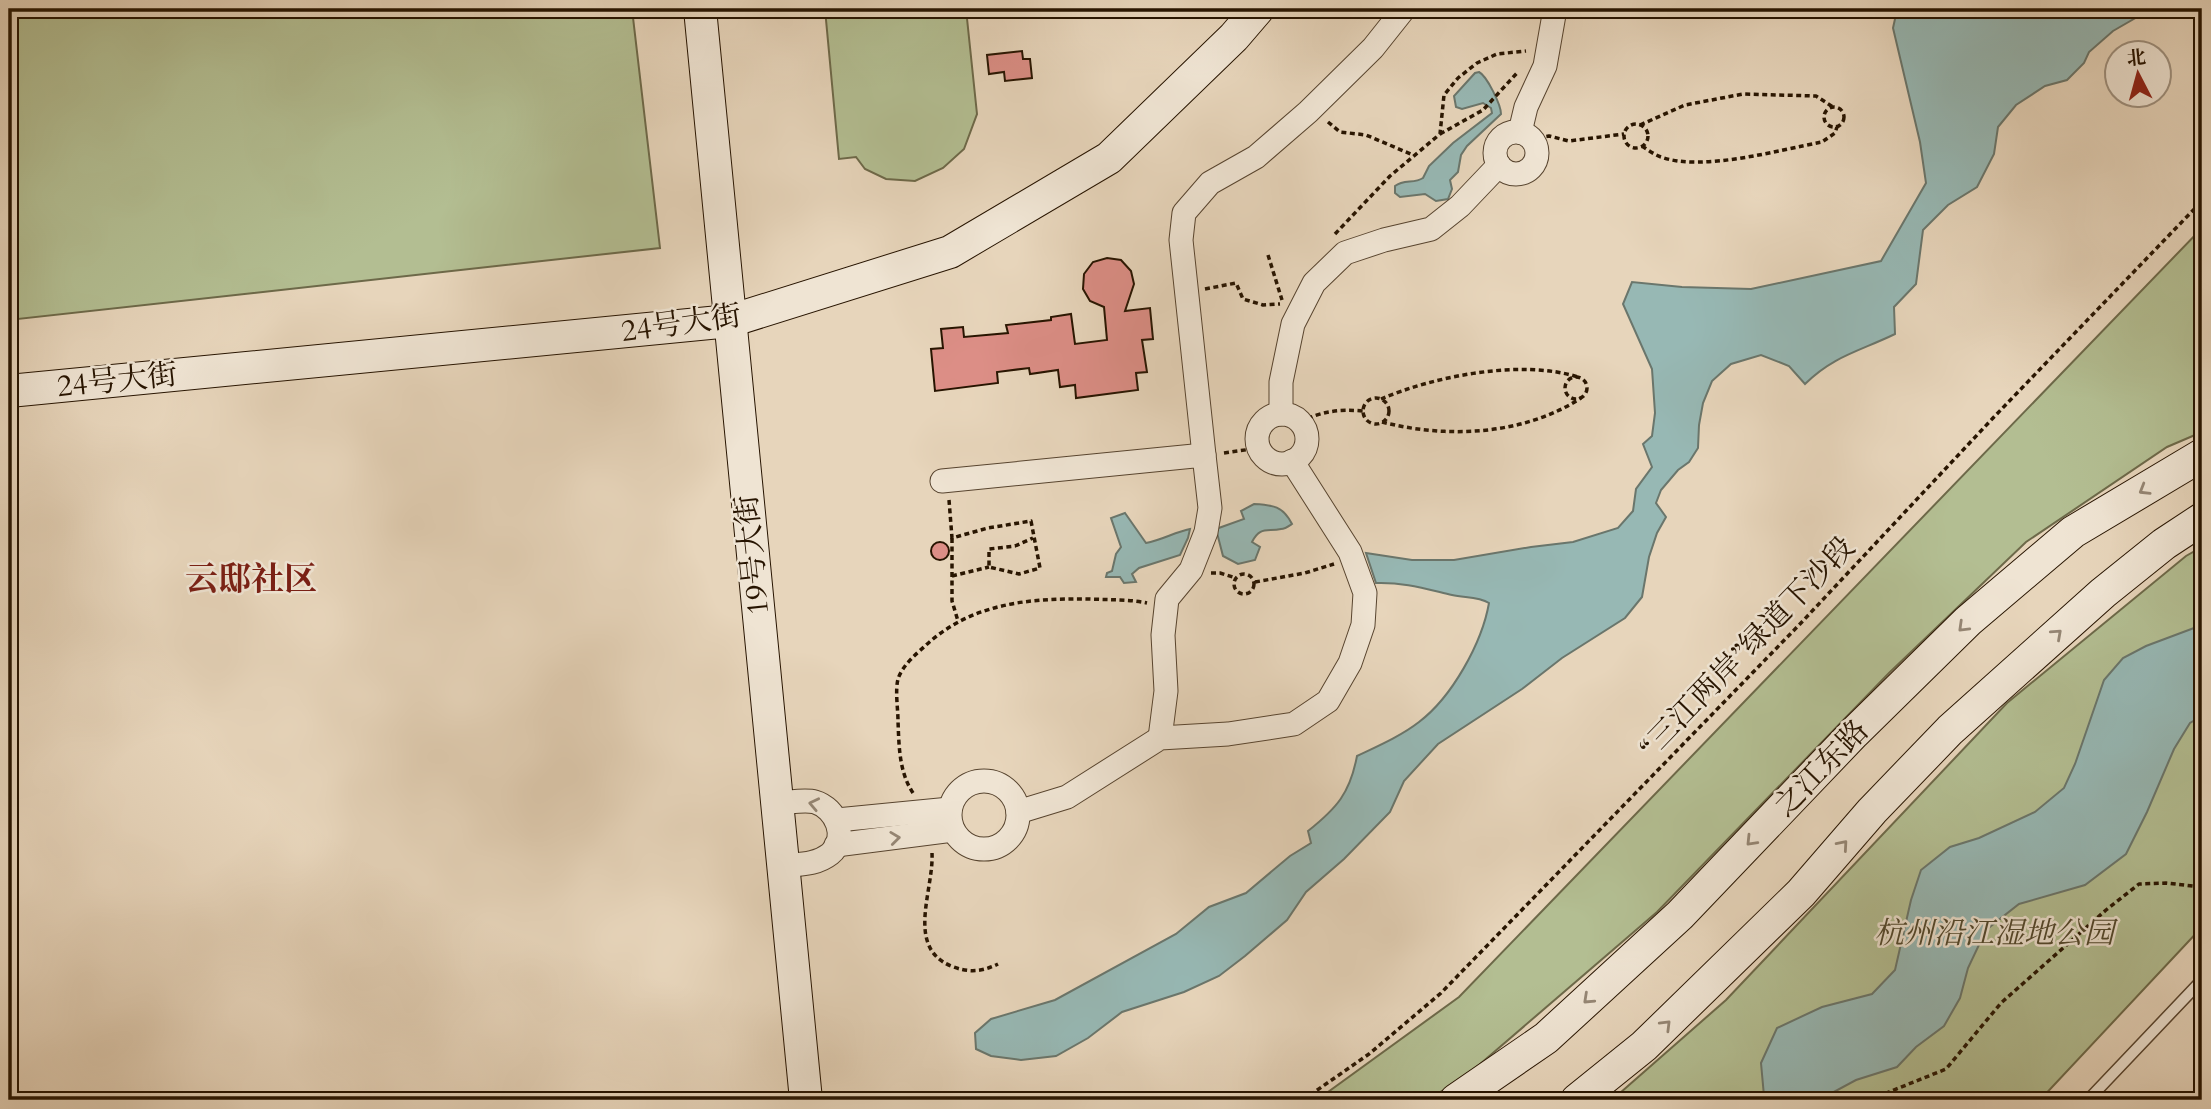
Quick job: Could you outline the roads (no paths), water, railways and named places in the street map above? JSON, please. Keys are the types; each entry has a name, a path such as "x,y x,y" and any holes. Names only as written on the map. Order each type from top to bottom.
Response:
{"street":[{"name":"19号大街","path":"700,9 806,1100"},
{"name":"24号大街","path":"9,391 730,321 950,253 1109,158 1234,37 1258,9"},
{"path":"1160,738 1166,691 1163,635 1167,599 1191,569 1206,533 1210,508 1181,240 1184,213 1210,183 1256,157 1315,105 1373,48 1404,9"},
{"path":"1526,136 1506,134 1495,152 1499,165 1510,174 1530,170 1538,152 1526,136 1526,107 1545,66 1555,9"},
{"path":"1290,418 1266,419 1258,433 1259,448 1270,460 1277,463 1292,461 1300,456 1307,441 1306,433 1290,418 1281,382 1293,324 1314,283 1345,253 1431,229 1460,206 1499,165"},
{"path":"944,480 1204,455"},
{"name":"之江东路","path":"1456,1100 1546,1038 1680,915 1854,733 1968,621 2073,532 2202,455"},
{"path":"1018,812 1067,797 1160,738 1228,734 1294,724 1328,701 1350,663 1363,625 1365,593 1352,557 1292,461"},
{"path":"1577,1100 1644,1046 1801,893 1872,811 1950,730 2103,593 2164,544 2202,519"},
{"path":"836,845 939,821 953,799 969,784 991,782 1009,792 1018,812 1012,835 993,848 981,849 960,840 939,821 837,820"},
{"path":"776,803 813,801 829,808 837,820 839,839 833,852 817,862 782,866"}],"lane":[{"path":"2088,1100 2202,980"}],"water":[{"path":"2032,9 2151,9 2102,38 2089,52 2084,63 2067,80 2045,86 2016,105 1998,127 1994,154 1977,187 1948,205 1923,230 1916,284 1894,307 1895,334 1837,360 1805,384 1789,366 1761,355 1731,364 1712,381 1703,403 1698,448 1689,462 1678,470 1661,490 1656,503 1666,517 1649,557 1642,597 1625,618 1438,744 1404,781 1390,812 1344,859 1306,892 1287,920 1219,976 1184,992 1122,1012 1088,1038 1056,1056 1021,1060 991,1056 976,1049 975,1033 991,1019 1055,1000 1176,934 1209,907 1246,893 1290,856 1311,843 1308,831 1341,799 1357,756 1412,727 1443,698 1472,652 1489,603 1414,586 1376,583 1366,553 1412,560 1454,560 1573,542 1618,528 1633,511 1636,489 1652,467 1643,444 1652,436 1655,413 1652,369 1623,304 1632,282 1751,289 1881,261 1926,183 1920,142 1893,28 1897,10 2004,13"},
{"path":"1479,72 1493,91 1501,114 1461,155 1458,172 1450,180 1452,189 1448,199 1436,201 1425,194 1400,197 1395,193 1395,186 1423,178 1429,166 1453,143 1492,113 1491,108 1483,103 1462,109 1456,107 1454,96"},
{"path":"1254,504 1277,508 1285,513 1292,524 1258,534 1252,542 1260,547 1255,560 1238,564 1223,556 1216,529 1244,519 1241,511"},
{"path":"1125,513 1146,543 1190,529 1180,555 1139,568 1132,574 1136,582 1124,583 1120,577 1106,577 1107,573 1112,571 1116,554 1121,547 1111,518"},
{"path":"2202,625 2202,716 2190,723 2174,749 2126,854 2085,885 2019,904 1986,930 1968,968 1960,998 1944,1026 1916,1047 1897,1067 1856,1080 1819,1100 1761,1100 1764,1096 1761,1063 1777,1028 1822,1007 1872,994 1895,970 1911,900 1921,870 1950,847 1979,838 2035,812 2064,788 2104,680 2123,658 2146,646"}],"district":[{"name":"云邸社区","path":"251,578"}],"park label":[{"name":"杭州沿江湿地公园","path":"1994,933"}]}
